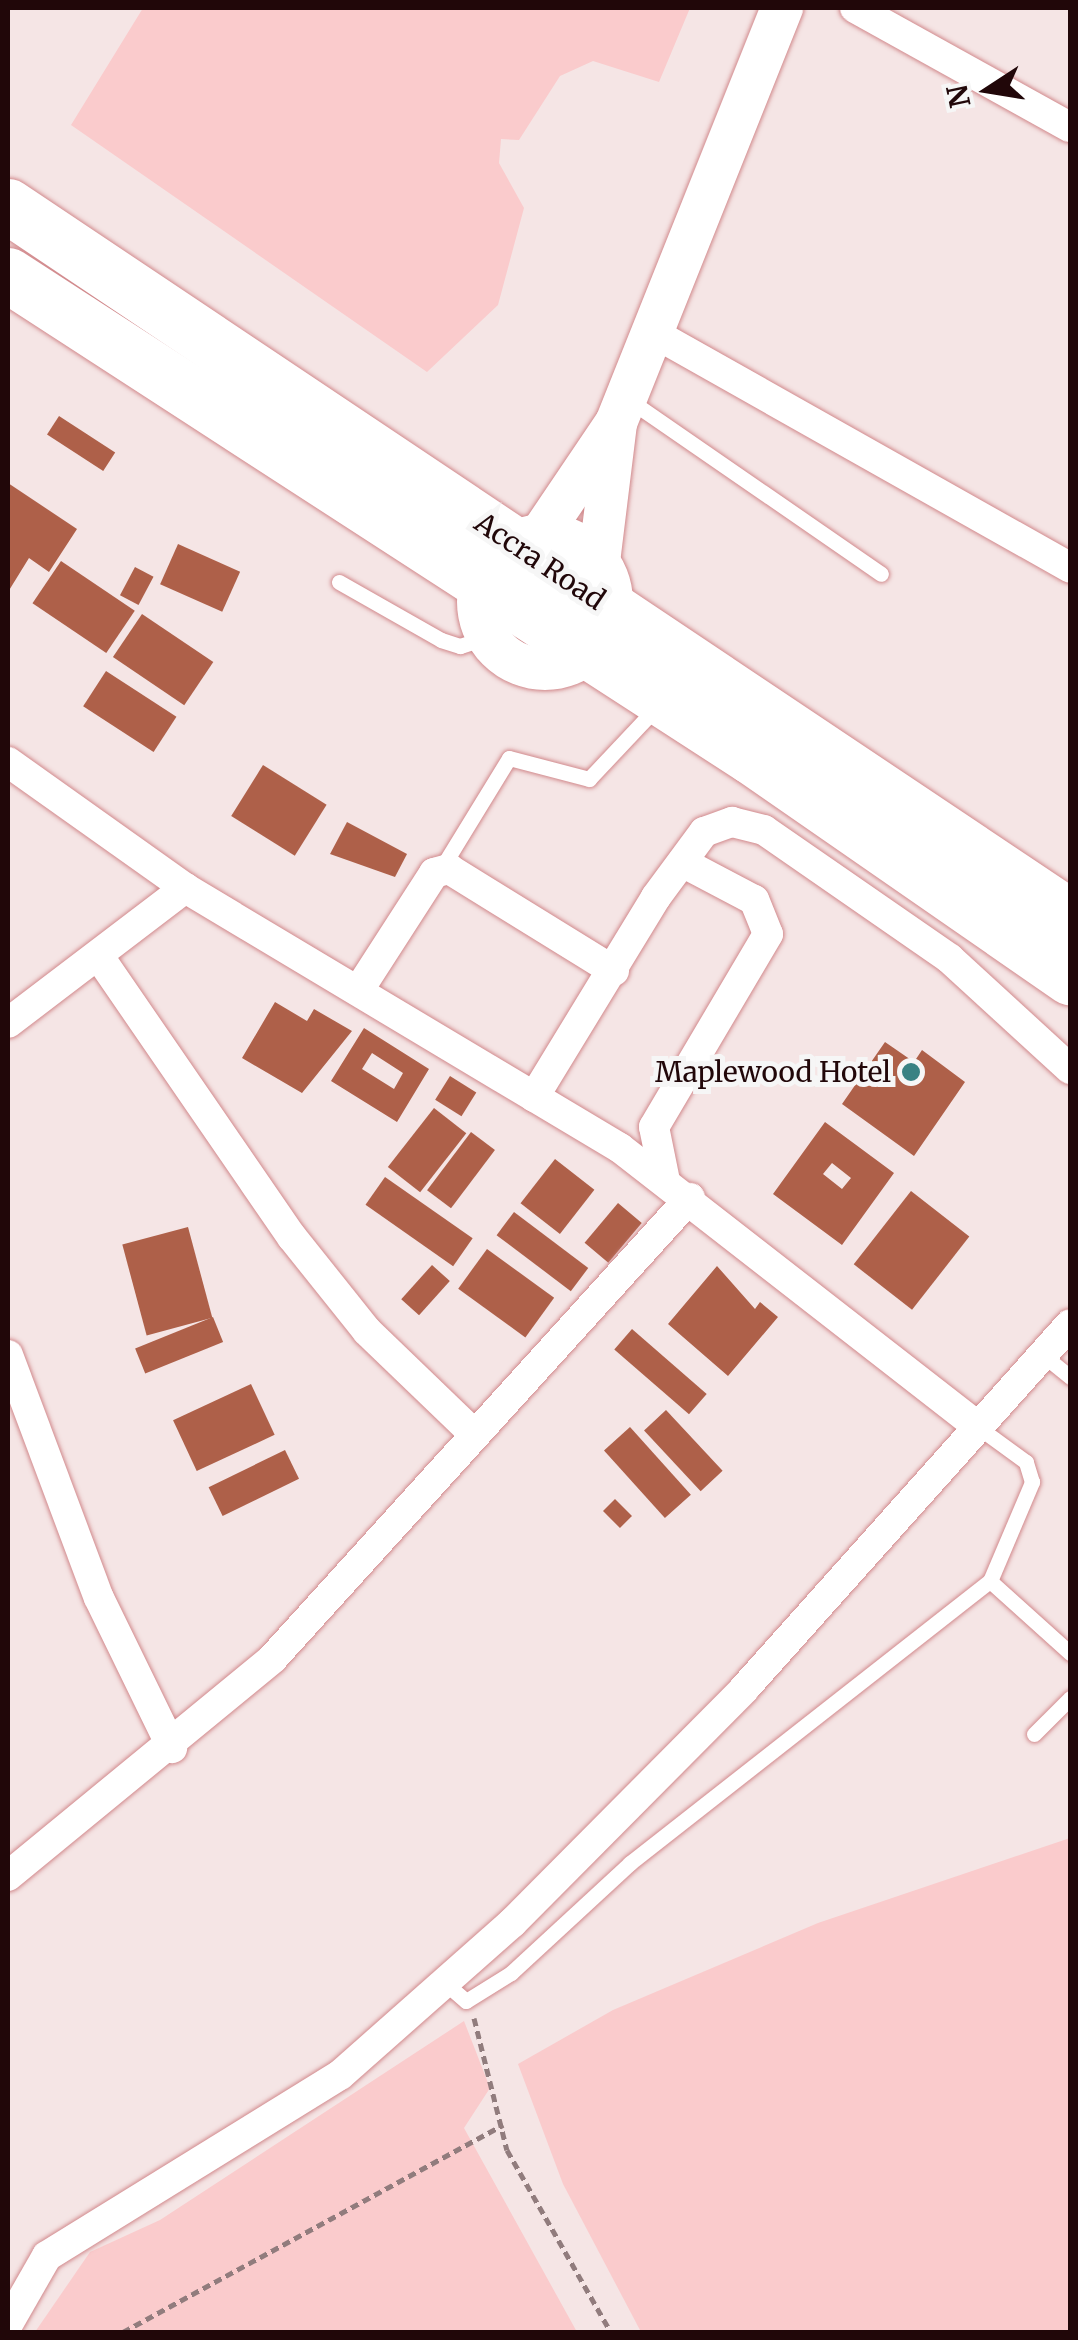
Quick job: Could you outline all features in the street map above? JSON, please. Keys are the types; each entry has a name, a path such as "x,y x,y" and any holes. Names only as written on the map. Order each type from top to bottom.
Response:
{"highway":[{"path":"8,273 26,219"},
{"name":"Accra Road","path":"26,219 606,585 1070,917"},
{"name":"Accra Road","path":"8,273 483,612 588,656 662,702 1070,977"}],"street":[{"path":"483,612 528,537 621,410 782,8"},
{"path":"855,8 1070,127"},
{"path":"652,332 1070,568"},
{"path":"588,656 606,585 621,410"},
{"path":"8,762 185,888 360,988 677,1189 794,1291 978,1426"},
{"path":"534,1096 682,862 718,824 764,830 950,959 1070,1069"},
{"path":"677,1189 654,1127 768,934 754,900 682,862"},
{"path":"360,988 440,870 614,971"},
{"path":"8,1023 100,958 185,888"},
{"path":"100,958 292,1237 367,1331 474,1434"},
{"path":"8,1876 172,1748 273,1658 474,1434 677,1189"},
{"path":"8,2324 47,2256 340,2075 455,1992 732,1702 1070,1326"},
{"path":"8,1355 99,1598 172,1748"}],"lane":[{"path":"621,410 881,574"},
{"path":"339,582 440,640 460,646 483,612"},
{"path":"440,870 509,758 589,778 662,702"},
{"path":"1043,1355 1070,1377"},
{"path":"455,1992 990,1581 1032,1482 1026,1462 978,1426"},
{"path":"990,1581 1070,1653"},
{"path":"1034,1734 1070,1698"}],"path":[{"path":"455,1992 504,2125 508,2150 611,2332"},
{"path":"123,2332 504,2125"}],"shaded area":[{"path":"143,8 690,8 659,82 593,61 560,76 519,140 501,139 499,163 524,208 498,305 427,372 71,125"},
{"path":"1070,1838 1070,2332 641,2332 563,2184 518,2064 613,2010 818,1923"},
{"path":"464,2021 490,2088 464,2128 577,2332 35,2332 90,2252 160,2220"}],"building":[{"path":"59,416 115,452 103,471 47,434"},
{"path":"8,483 77,529 49,572 29,558 8,592"},
{"path":"178,544 240,572 222,612 160,584"},
{"path":"61,561 135,611 106,653 32,603"},
{"path":"135,567 154,577 139,605 120,595"},
{"path":"142,614 213,662 184,705 113,657"},
{"path":"106,671 176,717 154,752 83,706"},
{"path":"263,765 327,805 295,856 231,816"},
{"path":"347,822 407,854 395,877 330,854"},
{"path":"275,1002 307,1021 314,1009 352,1031 302,1093 242,1058"},
{"path":"364,1028 429,1069 397,1122 331,1081","holes":["372,1053 403,1073 394,1089 362,1069"]},
{"path":"885,1042 914,1062 922,1050 965,1082 914,1156 842,1104"},
{"path":"450,1076 476,1092 461,1116 435,1100"},
{"path":"434,1108 466,1133 420,1192 388,1167"},
{"path":"825,1122 894,1173 842,1245 773,1194","holes":["832,1163 851,1178 842,1189 823,1174"]},
{"path":"471,1132 495,1150 451,1208 427,1190"},
{"path":"555,1159 594,1190 560,1234 521,1203"},
{"path":"385,1177 473,1238 453,1266 365,1205"},
{"path":"911,1191 969,1237 912,1310 854,1264"},
{"path":"618,1203 642,1223 608,1263 585,1243"},
{"path":"514,1212 588,1268 571,1291 497,1235"},
{"path":"188,1227 212,1318 147,1335 122,1245"},
{"path":"487,1249 554,1298 525,1337 458,1289"},
{"path":"432,1265 450,1281 419,1315 401,1299"},
{"path":"717,1266 755,1309 760,1302 778,1317 728,1376 668,1324"},
{"path":"213,1317 223,1342 145,1374 135,1348"},
{"path":"632,1329 707,1394 689,1414 614,1349"},
{"path":"251,1384 275,1435 197,1471 173,1420"},
{"path":"666,1410 723,1471 701,1491 644,1430"},
{"path":"630,1427 691,1495 665,1518 604,1450"},
{"path":"285,1450 299,1479 223,1516 209,1487"},
{"path":"615,1499 632,1516 620,1528 603,1511"}],"place":[{"name":"Maplewood Hotel","path":"911,1072"}]}
